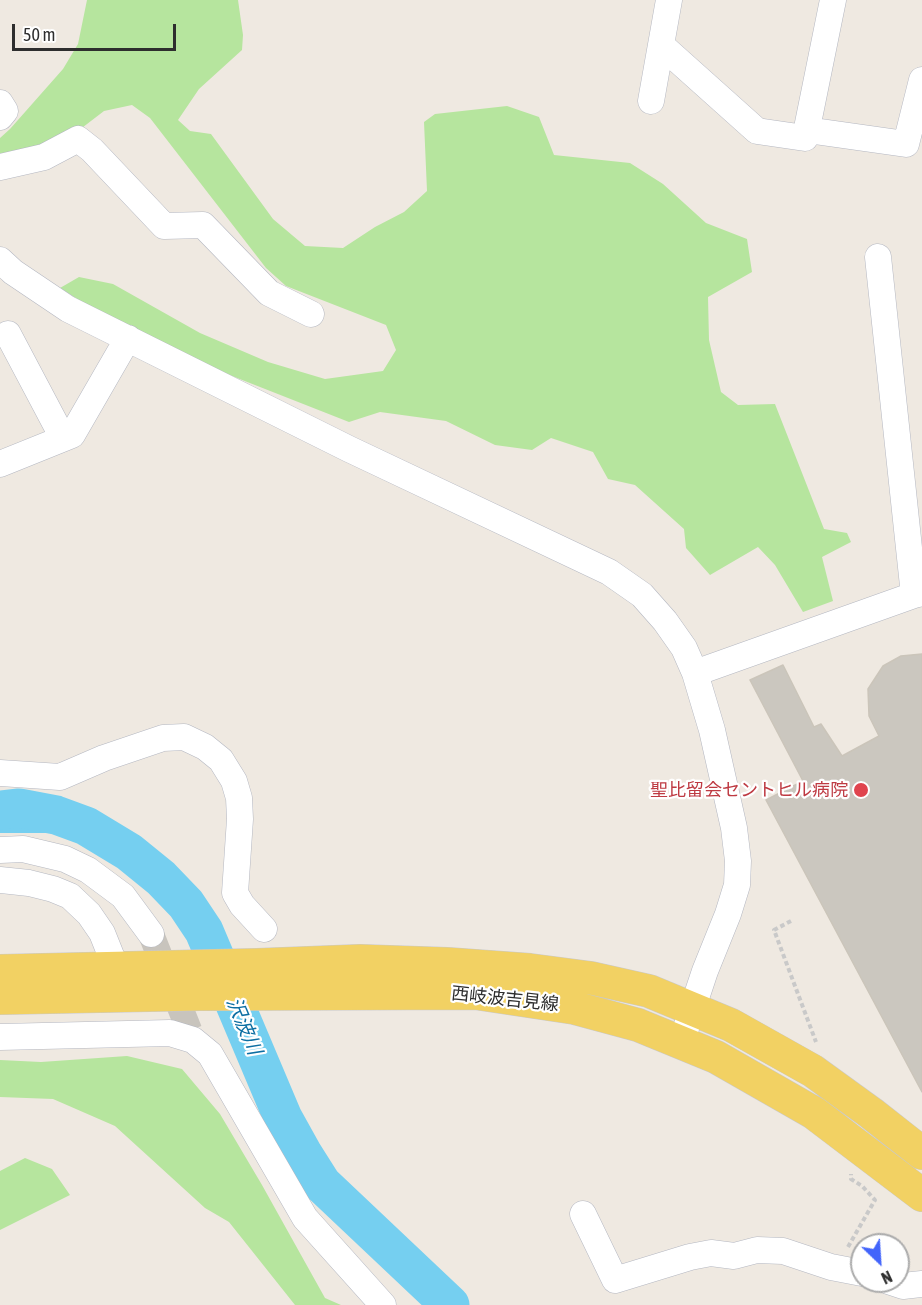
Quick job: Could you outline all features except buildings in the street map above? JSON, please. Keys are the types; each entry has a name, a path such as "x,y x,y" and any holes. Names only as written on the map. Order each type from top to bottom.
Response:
{"main road":[{"name":"西岐波吉見線","path":"263,980 360,960 530,970 591,978 649,991 731,1025 813,1071 922,1153"},
{"name":"西岐波吉見線","path":"0,971 116,968 192,980"},
{"name":"西岐波吉見線","path":"0,998 192,980 263,980 475,993 575,1008 638,1025 716,1057 814,1113 922,1195"}],"street":[{"path":"651,101 669,0"},
{"path":"661,45 757,131 805,138 834,0"},
{"path":"807,130 906,144 922,80"},
{"path":"0,103 5,111 0,117"},
{"path":"0,166 44,157 78,139 92,150 164,226 203,225 269,293 311,314"},
{"path":"695,673 918,594 879,257"},
{"path":"0,260 13,272 68,309 348,449 609,572 642,595 665,621 684,648 695,673 712,730 734,828 738,861 737,885 728,914 681,1043"},
{"path":"8,334 63,438"},
{"path":"0,464 72,435 128,338"},
{"path":"0,773 60,777 104,758 163,738 184,737 205,747 221,760 234,781 239,798 240,819 235,893 242,905 264,929"},
{"path":"0,850 23,849 65,859 88,870 123,896 151,934"},
{"path":"0,880 29,883 70,896 89,914 102,933 116,968"},
{"path":"0,1036 170,1033 194,1040 210,1054 305,1218 383,1305"},
{"path":"583,1215 615,1280 690,1257 711,1253 734,1256 757,1250 783,1251 850,1271"}],"path":[{"path":"791,921 774,930 816,1042"},
{"path":"837,1268 875,1200 862,1186"}],"green space":[{"path":"87,0 238,0 243,35 242,50 199,89 178,120 190,131 211,134 273,219 305,246 343,248 375,227 404,212 427,191 424,122 435,114 507,106 539,117 554,155 630,163 663,184 706,223 747,239 752,272 708,297 709,340 721,392 738,405 775,404 824,529 847,533 851,542 822,557 833,601 803,612 775,565 758,547 710,575 686,548 684,529 635,485 608,479 593,452 551,438 532,450 495,445 446,421 380,412 349,422 227,374 115,323 60,288 79,277 113,284 200,333 268,362 325,379 383,371 396,350 386,325 286,286 266,268 150,118 132,105 104,111 74,134 54,142 0,154 0,138 63,69 78,44"},
{"path":"127,1056 182,1069 220,1114 325,1298 341,1305 295,1305 229,1222 205,1208 115,1126 53,1099 0,1097 0,1060 41,1062"},
{"path":"25,1158 52,1169 70,1195 0,1230 0,1171"}],"water":[{"path":"0,801 33,801 86,826 51,833 0,833"}],"waterway":[{"name":"沢波川","path":"0,810 19,808 56,815 86,826 129,852 161,878 186,904 204,931 283,1118 322,1184 450,1305"}],"tunnel":[{"path":"151,934 193,1040"}],"place":[{"name":"聖比留会セントヒル病院","path":"861,790"}]}
